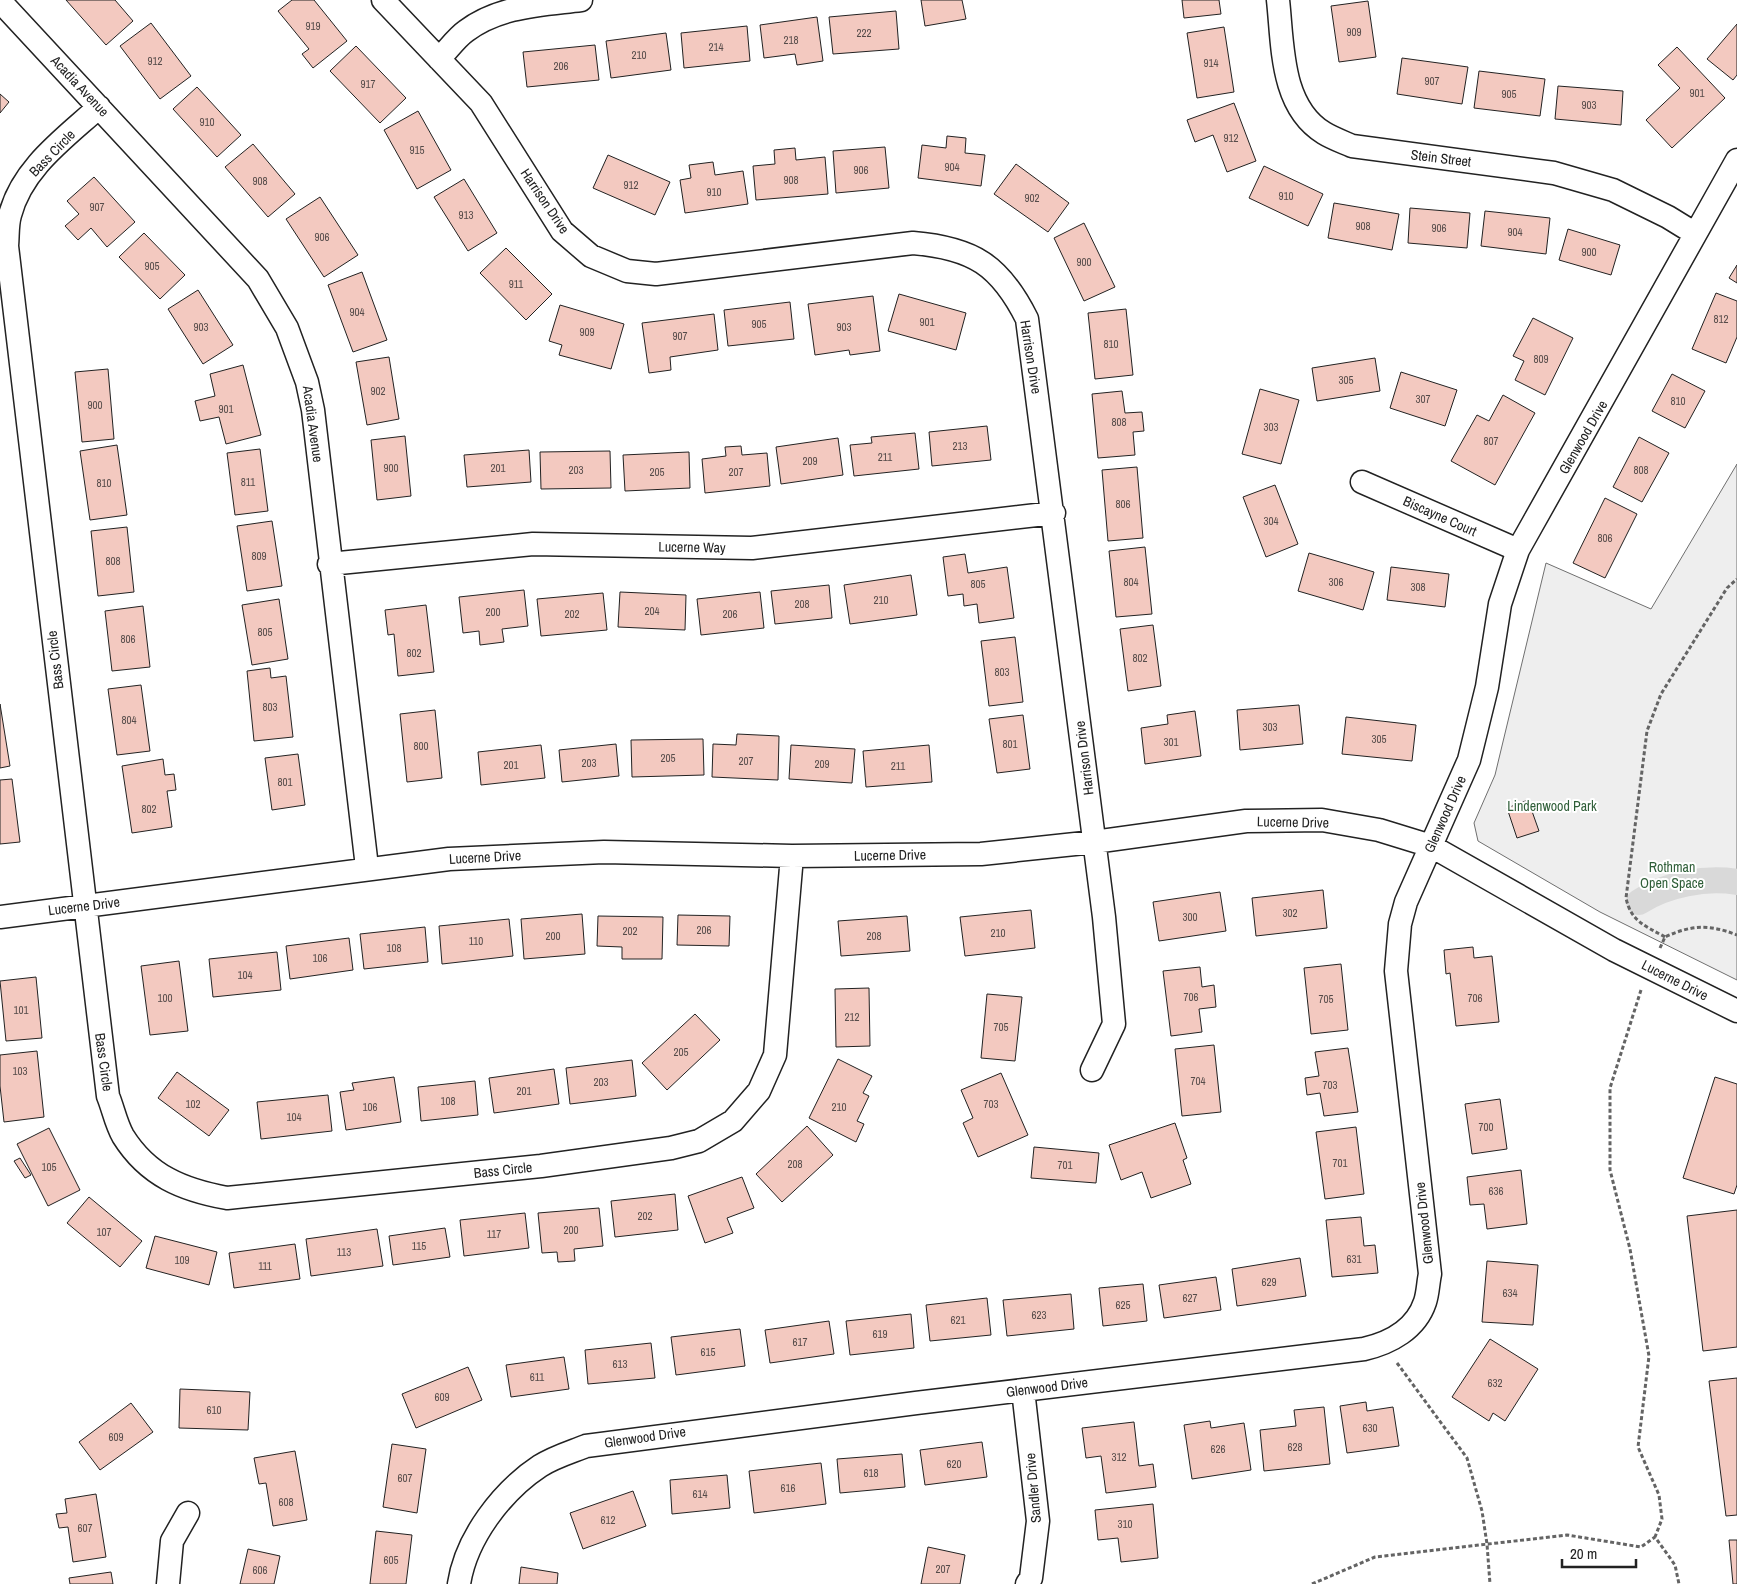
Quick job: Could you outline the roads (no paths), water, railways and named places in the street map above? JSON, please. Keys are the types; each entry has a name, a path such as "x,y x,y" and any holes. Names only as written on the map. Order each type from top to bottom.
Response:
{"street":[{"name":"Harrison Drive","path":"383,0 481,103 562,231 591,256 627,271 656,274 913,243 942,245 970,255 995,271 1014,293 1027,319 1054,512 1104,917 1114,1024 1092,1070"},
{"path":"440,59 465,32 490,17 517,8 581,0"},
{"name":"Stein Street","path":"1278,0 1287,79 1300,109 1322,132 1352,146 1554,172 1613,190 1668,217 1694,233"},
{"name":"Acadia Avenue","path":"0,1 258,279 287,328 307,382 313,410 329,564 367,868"},
{"name":"Bass Circle","path":"99,107 37,164 20,188 10,216 7,246 84,907 108,1096 123,1135 142,1160 167,1180 196,1192 227,1198 541,1166 671,1148 699,1140 733,1121 759,1091 775,1055 792,856"},
{"name":"Glenwood Drive","path":"459,1584 476,1535 510,1488 542,1465 586,1446 1355,1350 1384,1344 1410,1327 1425,1303 1430,1274 1396,971 1400,924 1406,902 1469,760 1487,687 1500,604 1518,550 1606,396 1694,233 1737,160"},
{"name":"Biscayne Court","path":"1362,482 1518,550"},
{"name":"Lucerne Way","path":"329,564 533,544 752,548 828,541 1054,512"},
{"name":"Lucerne Drive","path":"0,916 84,907 367,868 449,859 604,852 792,856 981,854 1094,842 1246,821 1322,820 1379,830 1432,846 1614,950 1652,967 1737,1011"},
{"name":"Sandler Drive","path":"1023,1390 1038,1521 1031,1578 1027,1584"},
{"path":"168,1584 172,1541 188,1513"}],"waterway":[{"path":"1639,902 1661,891 1686,883 1712,880 1737,882"}],"park label":[{"name":"Lindenwood Park","path":"1552,806"},
{"name":"Rothman Open Space","path":"1672,876"}]}
